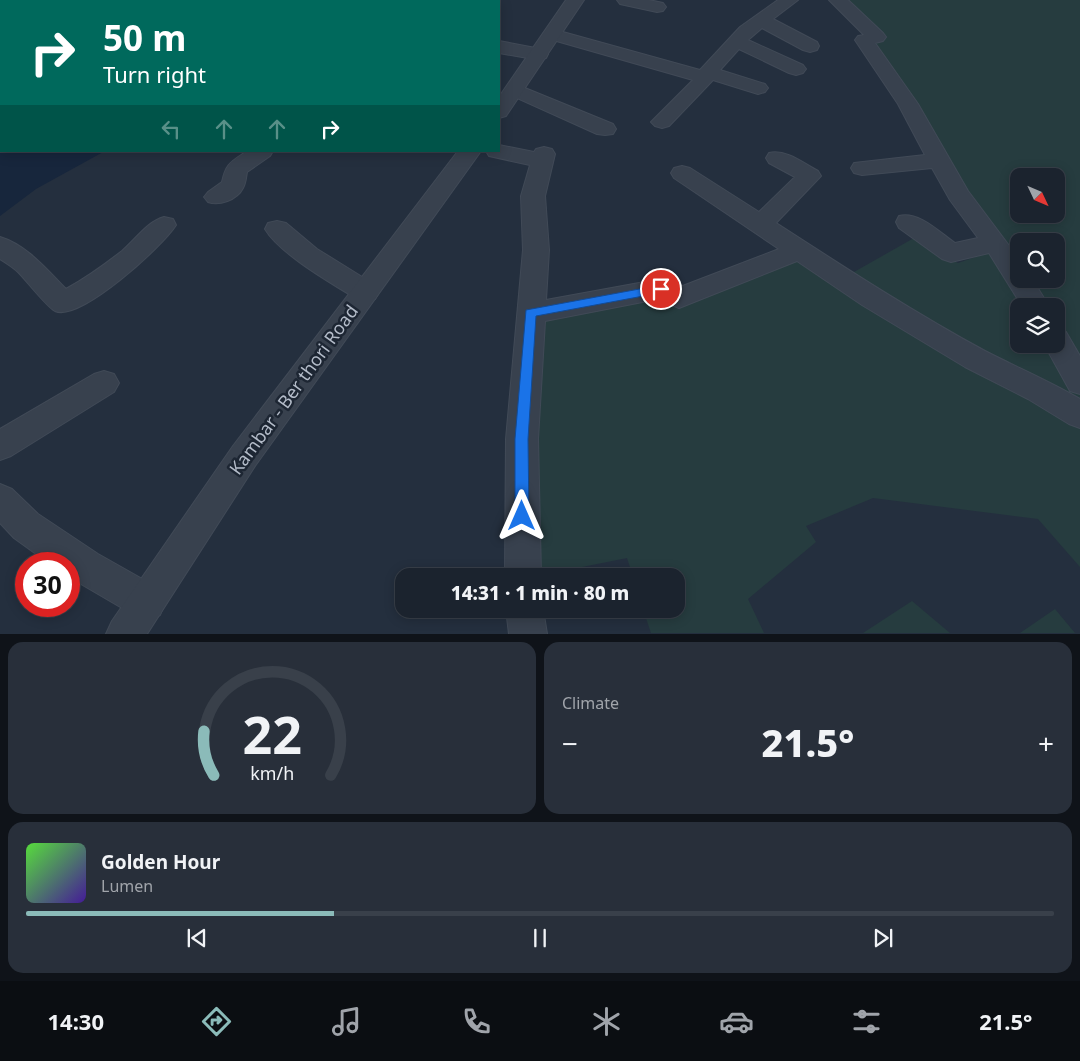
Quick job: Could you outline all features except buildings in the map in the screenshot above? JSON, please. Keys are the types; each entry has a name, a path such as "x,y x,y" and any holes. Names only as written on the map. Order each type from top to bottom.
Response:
{"street":[{"path":"500,111 575,0"},
{"path":"626,0 657,7"},
{"path":"662,122 736,41 760,20 789,0"},
{"path":"838,0 877,37 864,40 908,104 958,195 994,242 1031,298"},
{"path":"760,20 810,46"},
{"path":"552,34 618,45 706,74 758,88"},
{"path":"736,41 796,68"},
{"path":"500,47 538,54"},
{"path":"515,90 605,129"},
{"path":"500,151 542,157 533,196 536,250 522,439 522,568"},
{"path":"216,197 233,186 236,169 261,152"},
{"name":"Kambar - Ber thori Road","path":"125,634 244,456 469,152"},
{"path":"761,224 810,176 777,158"},
{"path":"862,168 939,160"},
{"path":"682,173 872,298 976,360 1039,390 1080,415"},
{"path":"908,222 951,254 994,242"},
{"path":"0,246 26,264 63,303 79,296 110,273 152,239 164,225"},
{"path":"278,229 308,255 366,292"},
{"path":"530,313 661,289 678,298 801,250"},
{"path":"1063,353 1080,382"},
{"path":"0,446 104,383"},
{"path":"0,500 26,526 85,567 147,602"},
{"path":"527,618 528,634"}],"green space":[{"path":"845,0 1080,0 1080,567 1038,519 873,498 806,526 816,542 748,599 764,633 651,633 646,618 685,618 685,568 630,568 627,558 577,568 536,568 530,470 546,318 660,295 811,250 854,272 914,238 958,263 1007,246 968,194"},
{"path":"912,601 950,633 863,633"},
{"path":"1055,609 1075,633 1020,633"}],"water":[{"path":"0,152 103,152 36,189 0,216"}],"route":[{"path":"522,516 522,439 530,313 661,289"}]}
